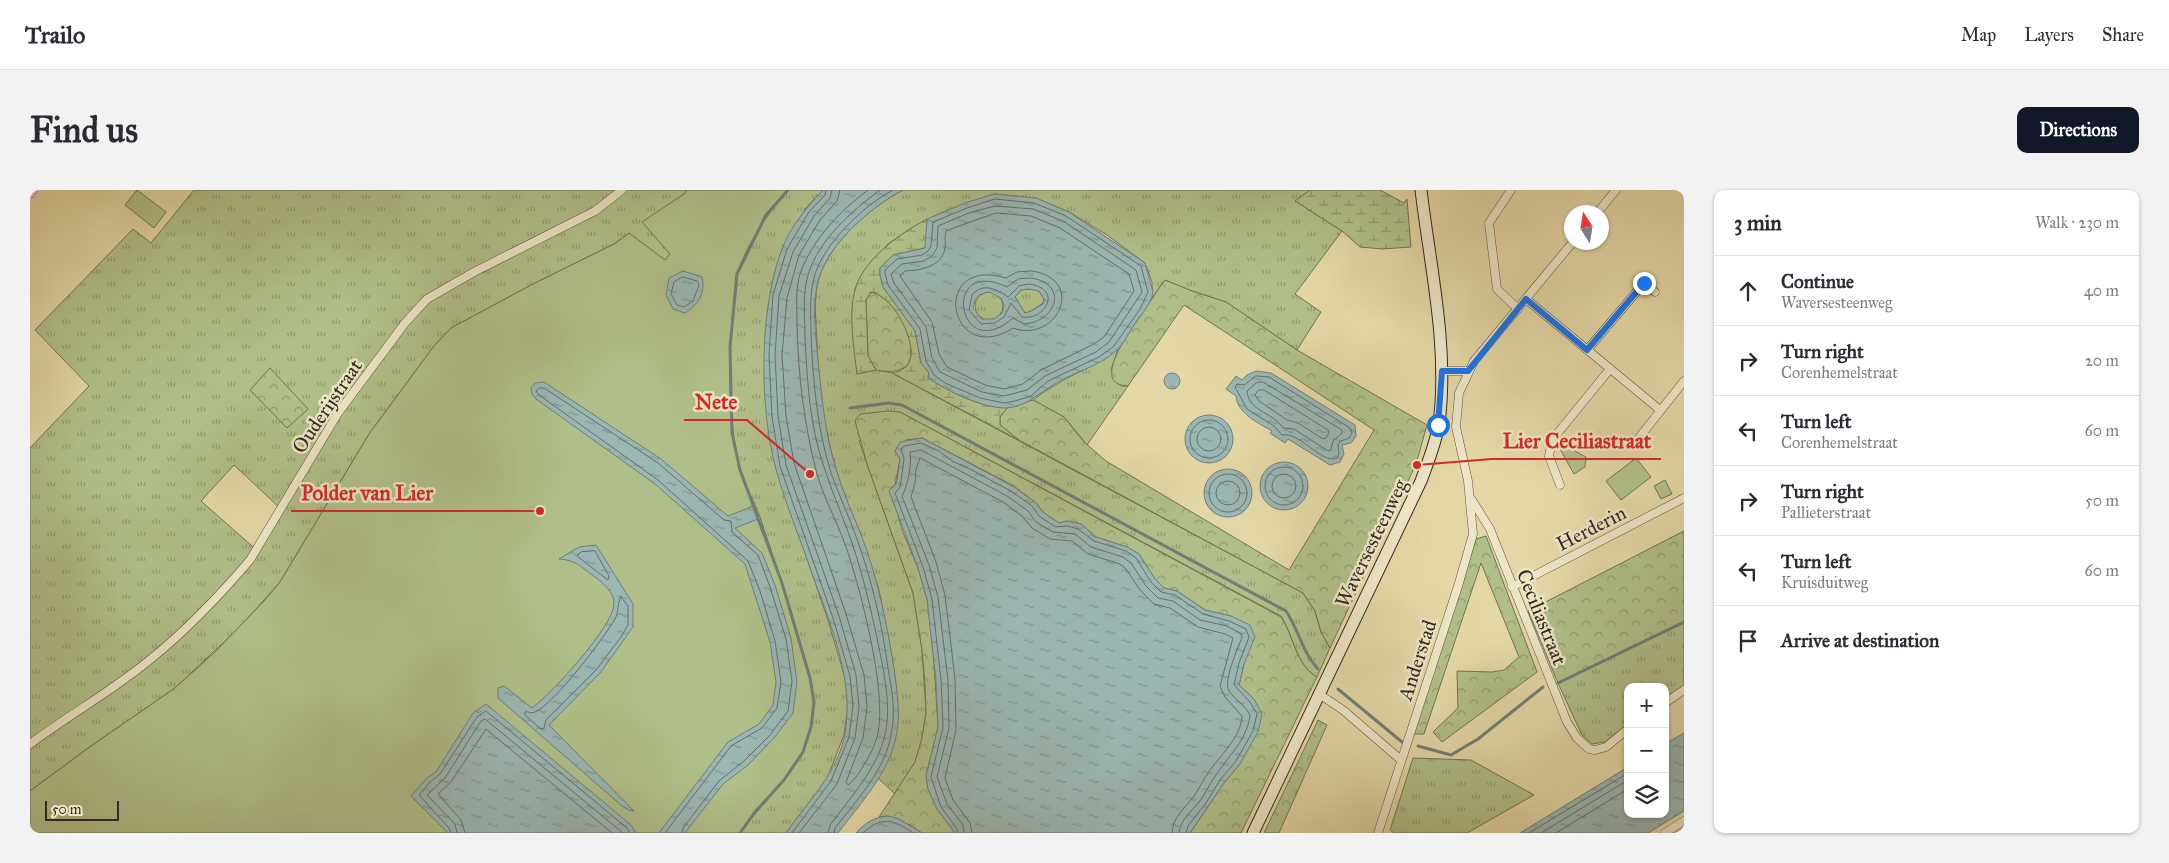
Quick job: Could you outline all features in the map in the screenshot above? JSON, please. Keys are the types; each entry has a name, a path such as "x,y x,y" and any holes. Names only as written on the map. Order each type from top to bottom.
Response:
{"main road":[{"name":"Waversesteenweg","path":"1253,833 1421,481 1432,450 1438,425 1442,371 1421,190"}],"street":[{"path":"30,194 32,190"},
{"name":"Ouderijstraat","path":"30,744 152,659 195,619 236,576 250,560 338,413 405,322 427,299 509,254 595,211 622,190"},
{"path":"1511,190 1489,224 1497,289 1518,309"},
{"path":"1604,205 1616,190"},
{"name":"Ceciliastraat","path":"1566,250 1468,371 1459,393 1456,415 1460,448 1470,496 1490,529 1567,722 1578,738 1589,749 1601,749 1624,732"},
{"path":"1587,350 1644,283 1655,292"},
{"path":"1526,299 1660,410"},
{"path":"1560,485 1549,456 1552,440 1610,369"},
{"path":"1442,371 1468,371"},
{"path":"1634,444 1684,381"},
{"name":"Anderstad","path":"1378,833 1470,546 1473,524 1470,496"},
{"name":"Herderin","path":"1512,586 1684,498"},
{"path":"1669,700 1684,690"},
{"path":"1319,694 1343,710 1401,760"},
{"path":"1665,833 1684,821"}],"green space":[{"path":"137,190 166,212 154,228 125,205"},
{"path":"194,190 687,190 684,194 670,255 665,261 629,233 614,244 535,283 451,328 434,346 369,434 280,582 239,628 175,688 30,791 30,448 89,386 35,330 133,229 151,243","holes":["234,465 282,510 260,550 252,546 201,501"]},
{"path":"687,190 788,190 759,229 737,273 730,388 733,428 742,474 760,517 806,663 812,688 813,715 806,743 791,771 740,833 30,833 30,791 175,688 215,652 280,582 369,434 434,346 451,328 535,283 614,244 629,233 665,260 670,254 642,222 684,194"},
{"path":"788,190 823,190 805,209 776,468 828,620 845,678 848,706 844,735 827,779 786,833 740,833 755,812 810,678 782,583 759,516 740,470 732,433 730,347 737,274 766,215"},
{"path":"903,190 1310,190 1296,201 1342,231 1295,294 1321,312 1297,350 1226,302 1165,280 1152,298 1152,282 1145,263 1107,235 1069,212 1035,198 994,194 943,212 908,230 888,244 862,274 855,289 853,303 857,374 876,370 892,373 1303,593 1315,611 1321,632 1330,648 1317,677 1310,672 1299,658 1281,616 900,412 859,441 913,593 922,650 926,713 922,738 915,762 895,794 878,778 893,742 896,723 896,686 881,597 841,484 828,438 822,407 815,302 819,278 832,251 865,216"},
{"path":"1310,190 1380,190 1404,203 1407,199 1411,247 1382,249 1360,247 1342,231 1295,201"},
{"path":"927,219 925,248 893,255 880,268 883,287 915,331 921,363 929,373 928,378 956,394 977,403 988,406 1008,407 1000,417 1000,425 1019,440 892,373 900,371 908,365 911,354 908,336 893,308 886,300 871,292 866,300 868,356 876,370 857,374 852,332 852,309 859,279 874,258 884,248"},
{"path":"1165,280 1226,302 1297,350 1427,425 1416,464 1330,648 1321,632 1315,611 1303,593 1019,440 1000,425 1000,417 1008,407 1033,400 1064,417 1084,442 1106,461 1289,570 1374,430 1184,305 1128,386 1117,383 1112,376 1117,353"},
{"path":"1021,290 1039,291 1044,299 1043,303 1025,313 1015,297"},
{"path":"871,292 879,295 894,308 900,316 908,335 911,357 908,365 896,371 876,370 868,356 866,300"},
{"path":"989,292 999,296 1003,306 999,316 989,320 979,316 975,306 979,296"},
{"path":"1118,349 1111,370 1121,386 1128,386 1087,445 1064,417 1033,400 1053,386"},
{"path":"270,368 308,409 287,428 250,390"},
{"path":"888,411 900,412 1281,617 1299,657 1304,665 1317,677 1241,833 1190,833 1224,783 1240,764 1254,699 1239,685 1244,664 1231,616 1205,610 1177,591 1164,588 1155,579 1139,554 1127,547 1096,537 1081,524 1067,521 1059,523 1044,513 1036,503 1014,486 922,438 906,440 895,451 900,459 895,485 891,488 902,530 918,568 927,599 933,647 938,727 926,776 928,789 937,809 955,833 922,833 910,825 888,816 879,817 915,762 922,738 926,713 922,650 913,593 868,467 855,421 860,414"},
{"path":"1563,438 1575,451 1586,457 1585,467 1574,474 1560,449"},
{"path":"1636,458 1651,477 1621,500 1606,481"},
{"path":"1665,480 1672,494 1661,499 1654,486"},
{"path":"1684,531 1684,622 1558,683 1528,611"},
{"path":"1486,536 1537,672 1442,742 1433,732 1458,708 1457,671 1492,672 1504,670 1519,657 1481,563 1424,734 1414,734 1476,539"},
{"path":"1684,622 1684,689 1669,698 1669,683 1624,683 1624,727 1605,742 1592,744 1582,735 1558,683"},
{"path":"1318,720 1327,725 1279,833 1264,833"},
{"path":"1413,758 1471,760 1534,795 1467,833 1394,833 1390,830"}],"water":[{"path":"823,190 903,190 865,216 832,251 819,278 815,298 815,330 824,416 829,443 839,478 868,553 877,585 894,669 898,720 896,737 887,763 873,788 838,833 786,833 821,786 836,761 845,733 847,713 844,674 840,655 776,469 770,444 764,388 766,328 774,273 782,249 794,225"},
{"path":"994,194 1036,198 1069,212 1145,263 1153,292 1152,296 1117,350 1110,356 1058,382 1019,406 1013,407 997,407 976,402 928,378 929,373 921,363 915,331 883,287 880,268 893,255 925,248 927,219 965,203","holes":["1021,290 1039,291 1044,299 1043,304 1025,313 1015,297","989,292 1001,298 1004,305 1002,313 994,319 982,319 973,308 974,304 978,297"]},
{"path":"683,271 702,277 703,283 700,298 685,313 673,309 666,295 669,278"},
{"path":"1256,371 1271,373 1355,425 1356,436 1351,443 1342,445 1344,454 1340,462 1330,465 1288,439 1285,443 1270,433 1272,431 1244,413 1236,396 1226,389 1236,376 1242,380 1247,375"},
{"path":"1172,373 1178,375 1180,381 1178,387 1172,389 1166,387 1164,381 1166,375"},
{"path":"544,382 661,459 728,516 753,506 758,519 735,528 762,553 775,585 791,638 797,682 793,713 774,738 748,765 723,784 685,833 659,833 728,742 759,724 773,705 776,682 770,642 745,564 655,484 536,399 532,394 531,388 535,383"},
{"path":"1209,415 1218,417 1226,422 1231,430 1233,439 1231,448 1226,456 1218,461 1209,463 1200,461 1192,456 1187,448 1185,439 1187,430 1192,422 1200,417"},
{"path":"922,438 1014,487 1036,503 1044,513 1059,523 1067,521 1081,524 1096,537 1127,547 1139,554 1155,579 1164,588 1177,591 1205,610 1231,616 1250,625 1255,637 1244,664 1239,685 1254,699 1262,714 1258,732 1240,764 1224,783 1190,833 955,833 937,809 928,789 926,776 938,727 936,681 927,599 918,568 889,491 897,480 900,459 895,451 900,442"},
{"path":"1284,462 1293,464 1301,469 1306,477 1308,486 1306,495 1301,503 1293,508 1284,510 1275,508 1267,503 1262,495 1260,486 1262,477 1267,469 1275,464"},
{"path":"1228,469 1237,471 1245,476 1250,484 1252,493 1250,502 1245,510 1237,515 1228,517 1219,515 1211,510 1206,502 1204,493 1206,484 1211,476 1219,471"},
{"path":"596,545 633,604 633,627 600,673 549,725 634,811 622,806 498,698 498,688 504,686 532,708 566,675 604,628 614,604 611,592 578,565 559,559 579,547"},
{"path":"486,704 631,825 636,833 448,833 411,796 427,778 436,772 473,713"},
{"path":"1684,733 1684,811 1648,833 1520,833 1624,769 1624,818 1669,818 1669,742"},
{"path":"888,816 899,819 922,833 856,833 870,821"}],"waterway":[{"path":"740,833 755,812 784,780 803,752 811,727 814,702 810,678 782,583 740,470 732,433 730,347 737,274 766,215 788,190"},
{"path":"850,408 889,403 902,405 1286,611 1304,648 1318,669"},
{"path":"1558,683 1684,622"},
{"path":"1418,746 1451,755 1478,739 1543,687"},
{"path":"1338,689 1402,742"}],"place":[{"name":"Lier Ceciliastraat","path":"1417,465"},
{"name":"Nete","path":"810,474"},
{"name":"Polder van Lier","path":"540,511"}],"route":[{"path":"1438,425 1442,396 1442,371 1468,371 1474,361 1526,299 1587,350 1644,283"}]}
